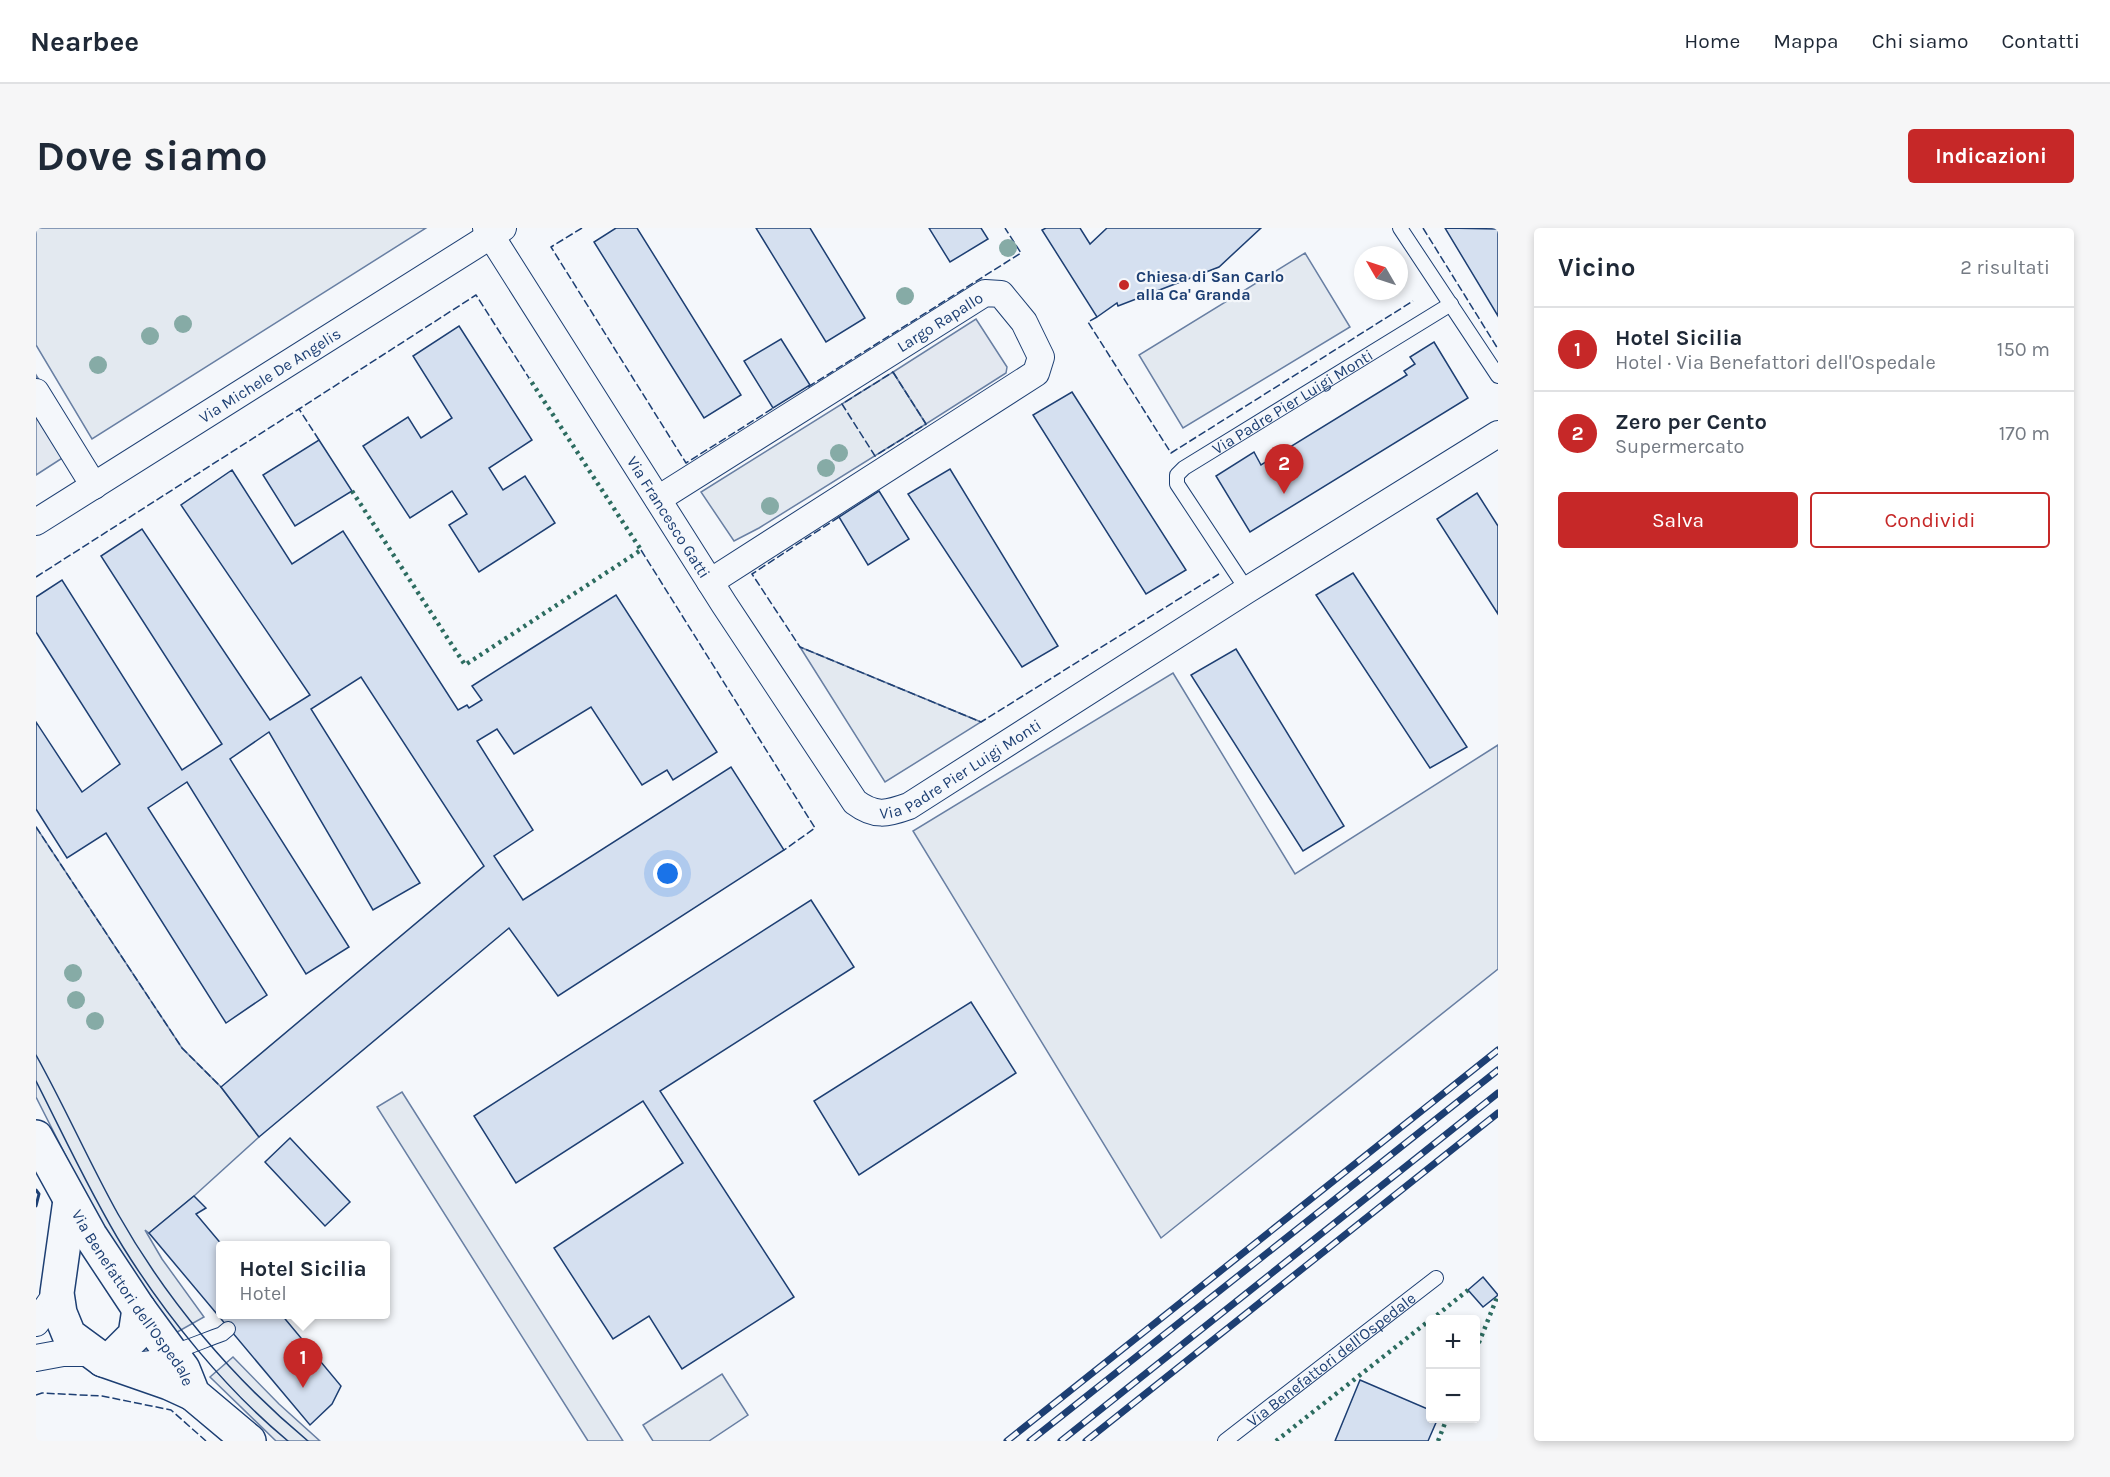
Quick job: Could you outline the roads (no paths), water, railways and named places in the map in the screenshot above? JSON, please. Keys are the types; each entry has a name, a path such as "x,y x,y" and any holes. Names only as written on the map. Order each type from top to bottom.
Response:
{"main road":[{"name":"Via Benefattori dell'Ospedale","path":"36,1137 90,1235 139,1309 183,1369 193,1394 249,1441"},
{"path":"70,1200 59,1281 60,1313 69,1335 103,1357 193,1394"},
{"path":"59,1281 85,1263 119,1277"},
{"path":"103,1357 135,1335 139,1309"}],"street":[{"name":"Via Michele De Angelis","path":"36,522 493,230"},
{"name":"Via Francesco Gatti","path":"493,230 658,500 855,802"},
{"name":"Largo Rapallo","path":"658,500 986,293 1001,294 1024,322 1041,357 1036,373 710,582"},
{"path":"36,392 94,486"},
{"name":"Via Padre Pier Luigi Monti","path":"855,802 866,810 888,814 909,806 1247,590 1498,434"},
{"path":"36,1323 59,1281"},
{"path":"36,1358 63,1353 103,1357"}],"lane":[{"path":"1400,228 1498,376"},
{"name":"Via Padre Pier Luigi Monti","path":"1247,590 1177,484 1177,475 1184,468 1451,304"},
{"name":"Via Benefattori dell'Ospedale","path":"1226,1441 1436,1278"},
{"path":"103,1357 138,1360 171,1352 222,1334 228,1329"}],"tram line":[{"path":"36,1055 118,1214 157,1276 179,1307 227,1364 280,1417 308,1441"},
{"path":"36,1081 111,1227 158,1299 219,1375 288,1441"}],"railway":[{"path":"1007,1441 1498,1050"},
{"path":"1030,1441 1498,1070"},
{"path":"1061,1441 1498,1093"},
{"path":"1086,1441 1498,1113"}],"place":[{"name":"Chiesa di San Carlo alla Ca' Granda","path":"1124,285"},
{"name":"Zero per Cento","path":"1284,494"},
{"name":"Hotel Sicilia","path":"303,1388"}]}
